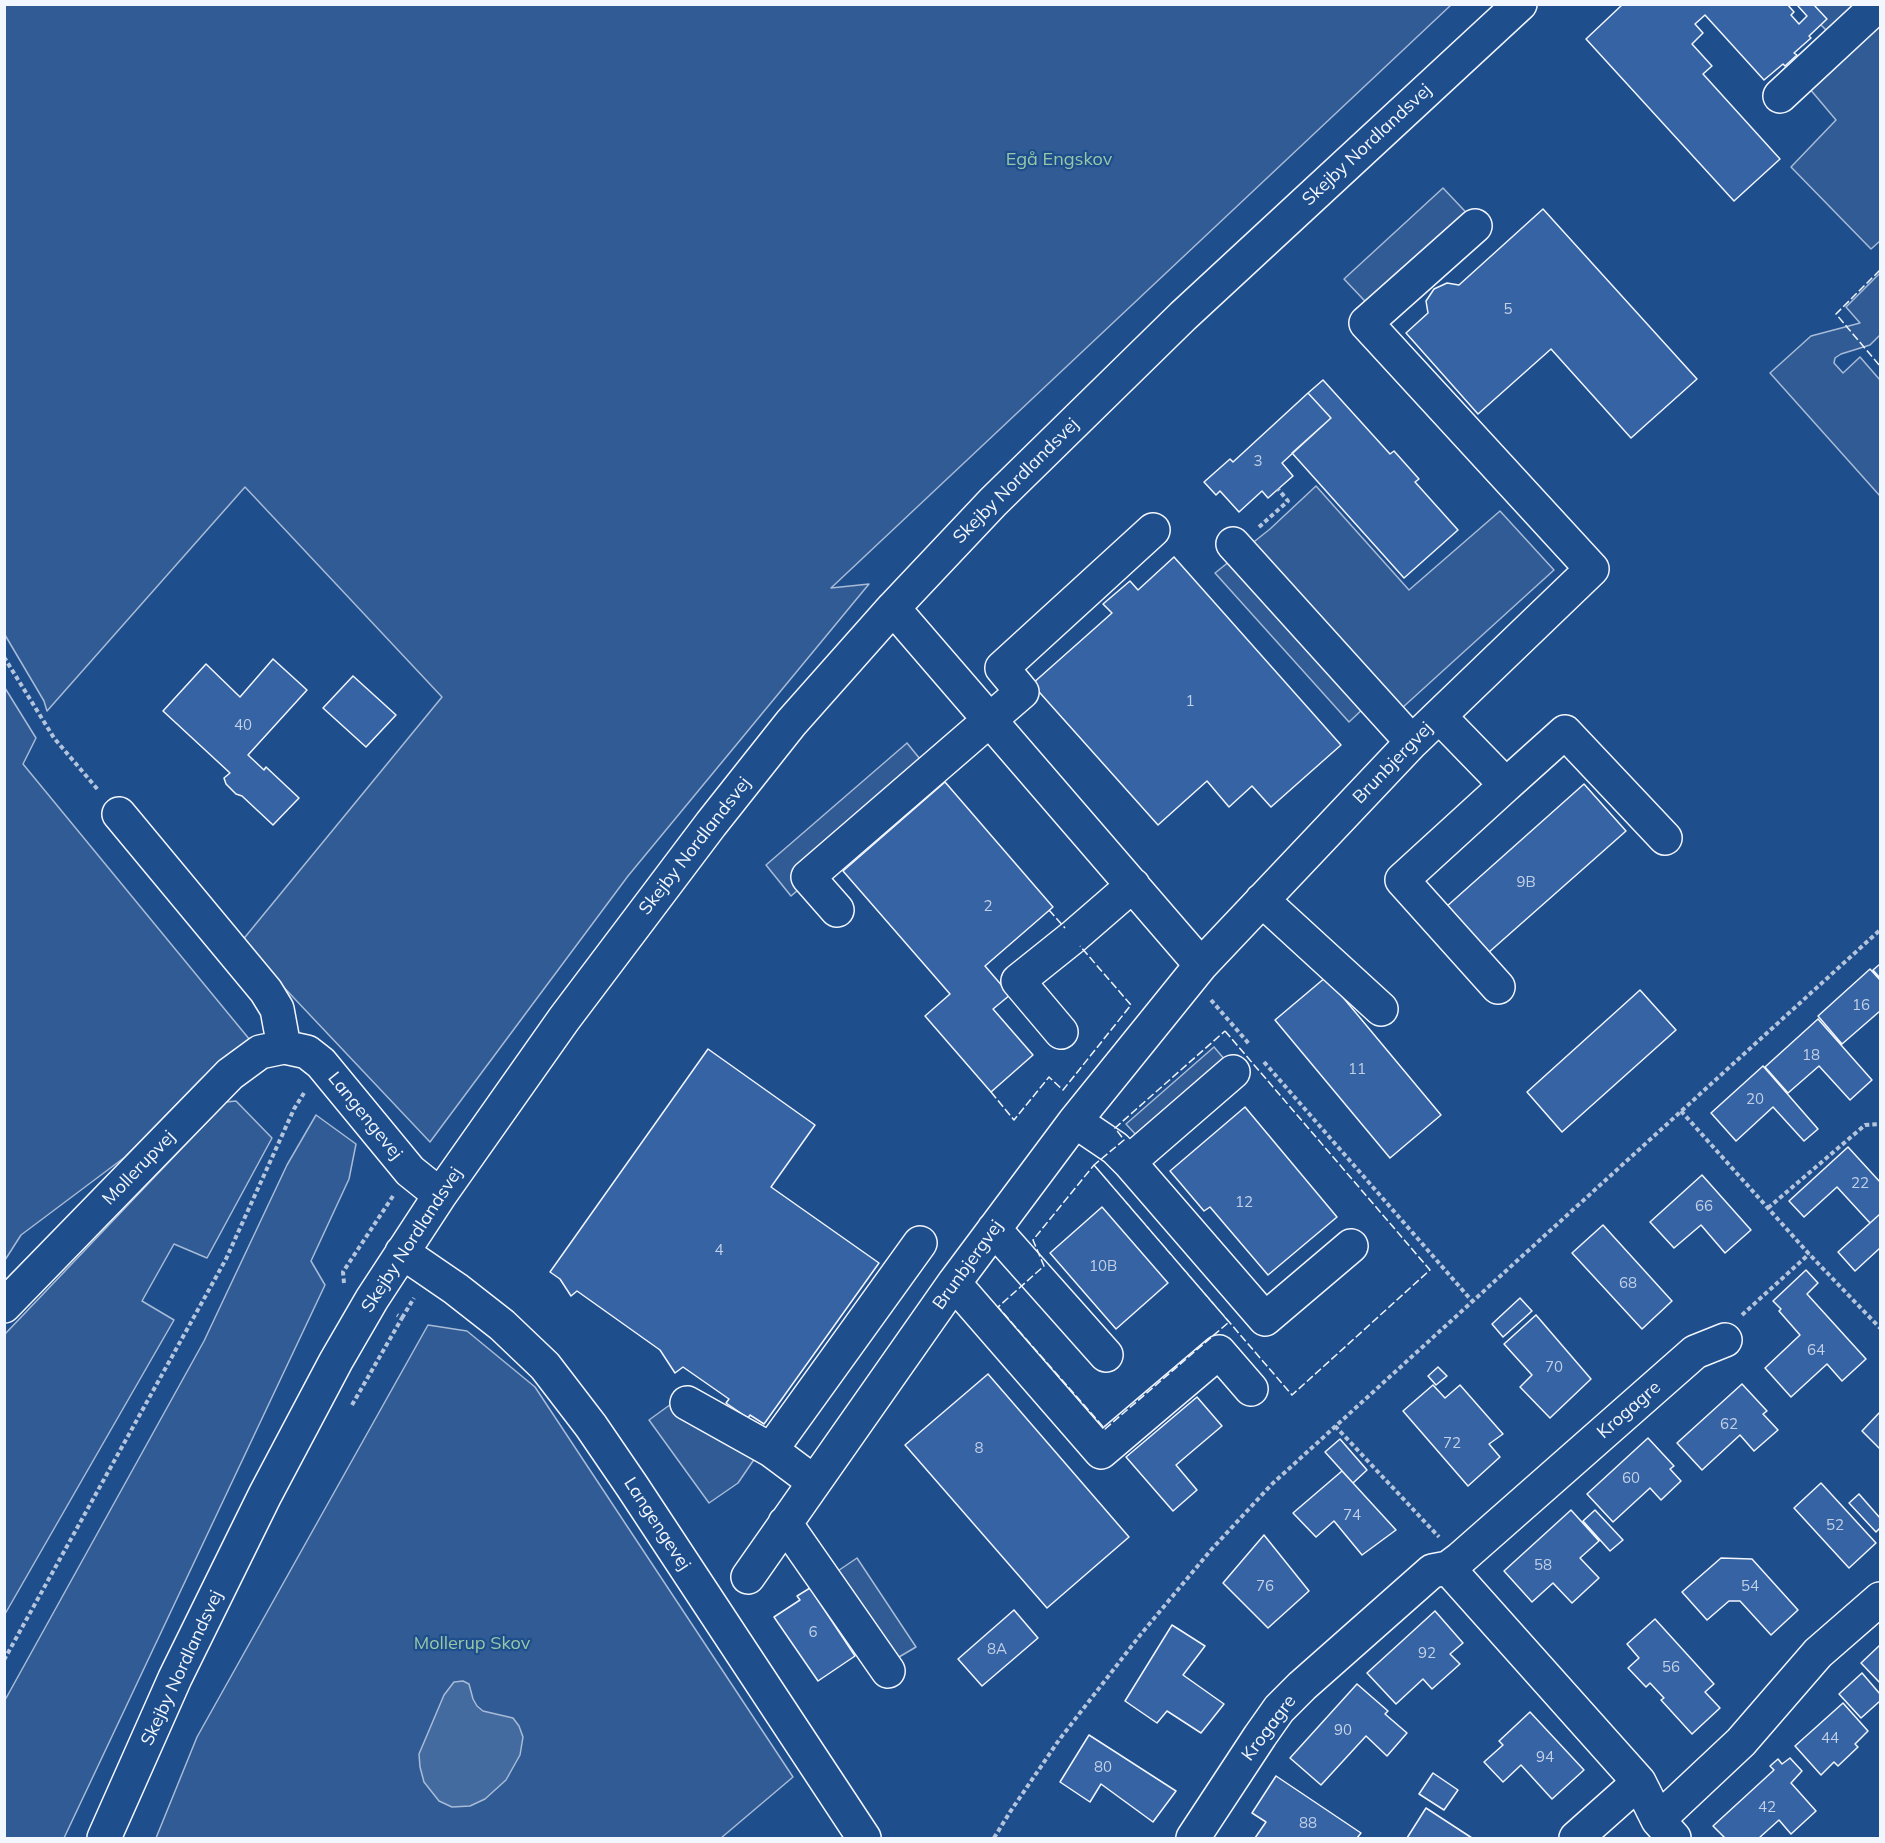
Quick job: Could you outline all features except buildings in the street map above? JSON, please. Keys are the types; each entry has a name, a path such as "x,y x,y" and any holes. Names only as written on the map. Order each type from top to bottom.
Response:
{"street":[{"path":"1780,96 1879,4"},
{"name":"Skejby Nordlandsvej","path":"104,1839 176,1678 265,1495 336,1361 372,1299 440,1195 564,1019 711,824 791,723 893,608 993,502 1183,316 1512,11"},
{"name":"Brunbjergvej","path":"748,1576 954,1283 1075,1121 1196,971 1412,742 1592,569 1366,323 1475,226"},
{"path":"837,910 808,877 1022,693 1002,668 1153,530"},
{"path":"1235,546 1412,742"},
{"path":"893,608 1133,885 1196,971"},
{"path":"1439,716 1506,785"},
{"path":"1498,987 1402,880 1565,732 1665,838"},
{"path":"119,814 266,991 277,1009 284,1047"},
{"path":"1061,1032 1018,981 1133,885"},
{"path":"1262,900 1381,1009"},
{"name":"Langengevej","path":"284,1047 307,1052 321,1063 410,1171 440,1195"},
{"name":"Mollerupvej","path":"4,1306 230,1074 260,1052 284,1047"},
{"path":"1129,1162 1233,1072"},
{"path":"1075,1121 1115,1148 1129,1162 1265,1319 1351,1246"},
{"path":"994,1229 1106,1355"},
{"path":"771,1450 920,1243"},
{"name":"Langengevej","path":"402,1252 456,1289 502,1325 545,1366 627,1478 864,1839"},
{"path":"954,1283 1101,1452 1219,1352 1251,1389"},
{"name":"Krogagre","path":"1193,1839 1279,1709 1302,1686 1432,1571 1454,1564 1695,1352 1725,1340"},
{"path":"687,1403 771,1450 814,1482"},
{"path":"785,1523 888,1671"},
{"path":"1454,1564 1639,1782 1666,1829 1818,1653 1881,1599"},
{"path":"1576,1839 1639,1782"}],"path":[{"path":"1235,546 1288,501 1278,489"},
{"path":"4,657 54,738 119,814"},
{"path":"994,1839 1059,1740 1141,1634 1211,1550 1264,1493 1881,930"},
{"path":"1196,971 1472,1301"},
{"path":"4,1660 226,1259 294,1109 321,1063"},
{"path":"1681,1111 1809,1254 1881,1328"},
{"path":"1768,1208 1865,1125 1881,1124"},
{"path":"1725,1340 1739,1318 1809,1254"},
{"path":"1335,1426 1454,1564"}],"shaded area":[{"path":"4,5 1451,5 831,588 869,584 628,876 430,1142 241,942 442,697 245,487 47,711 44,701 5,635"},
{"path":"1801,5 1880,5 1880,241 1871,249 1791,167 1836,120 1793,69 1829,33"},
{"path":"1443,188 1479,226 1380,317 1344,279"},
{"path":"1880,273 1880,335 1870,345 1841,354 1835,358 1834,363 1843,373 1860,357 1880,380 1880,496 1770,373 1811,336 1860,323 1846,307"},
{"path":"1316,486 1409,590 1500,511 1554,570 1402,708 1383,690 1349,722 1215,573 1270,529"},
{"path":"5,688 36,738 23,764 250,1040 202,1078 125,1157 21,1235 5,1260"},
{"path":"907,743 933,775 791,896 766,865"},
{"path":"1214,1047 1237,1074 1148,1148 1126,1124"},
{"path":"236,1101 272,1138 207,1258 174,1244 142,1301 174,1320 5,1614 5,1334 226,1102"},
{"path":"316,1115 356,1144 349,1179 311,1261 325,1285 64,1838 5,1838 5,1700 204,1341 287,1165"},
{"name":"Mollerup Skov","path":"428,1325 467,1331 535,1387 793,1777 721,1838 156,1838 197,1737"},
{"path":"678,1399 770,1436 738,1483 709,1503 649,1420"},
{"path":"857,1558 916,1647 882,1667 823,1581"},
{"path":"463,1681 469,1684 477,1706 483,1711 513,1718 523,1737 520,1755 506,1780 485,1799 470,1806 452,1807 439,1801 424,1782 419,1754 444,1695 454,1682"}],"fence":[{"path":"1880,270 1836,314 1880,366"},
{"path":"1049,910 1065,928"},
{"path":"991,1092 1014,1120 1049,1077 1063,1090 1131,1005 1080,946"},
{"path":"1225,1031 1430,1270 1292,1395 1094,1165 1124,1140 1115,1128 1225,1031"},
{"path":"1094,1165 1229,1322 1105,1429 998,1307 1044,1266 1033,1240 1094,1165"}],"park label":[{"name":"Egå Engskov","path":"1059,160"}]}
